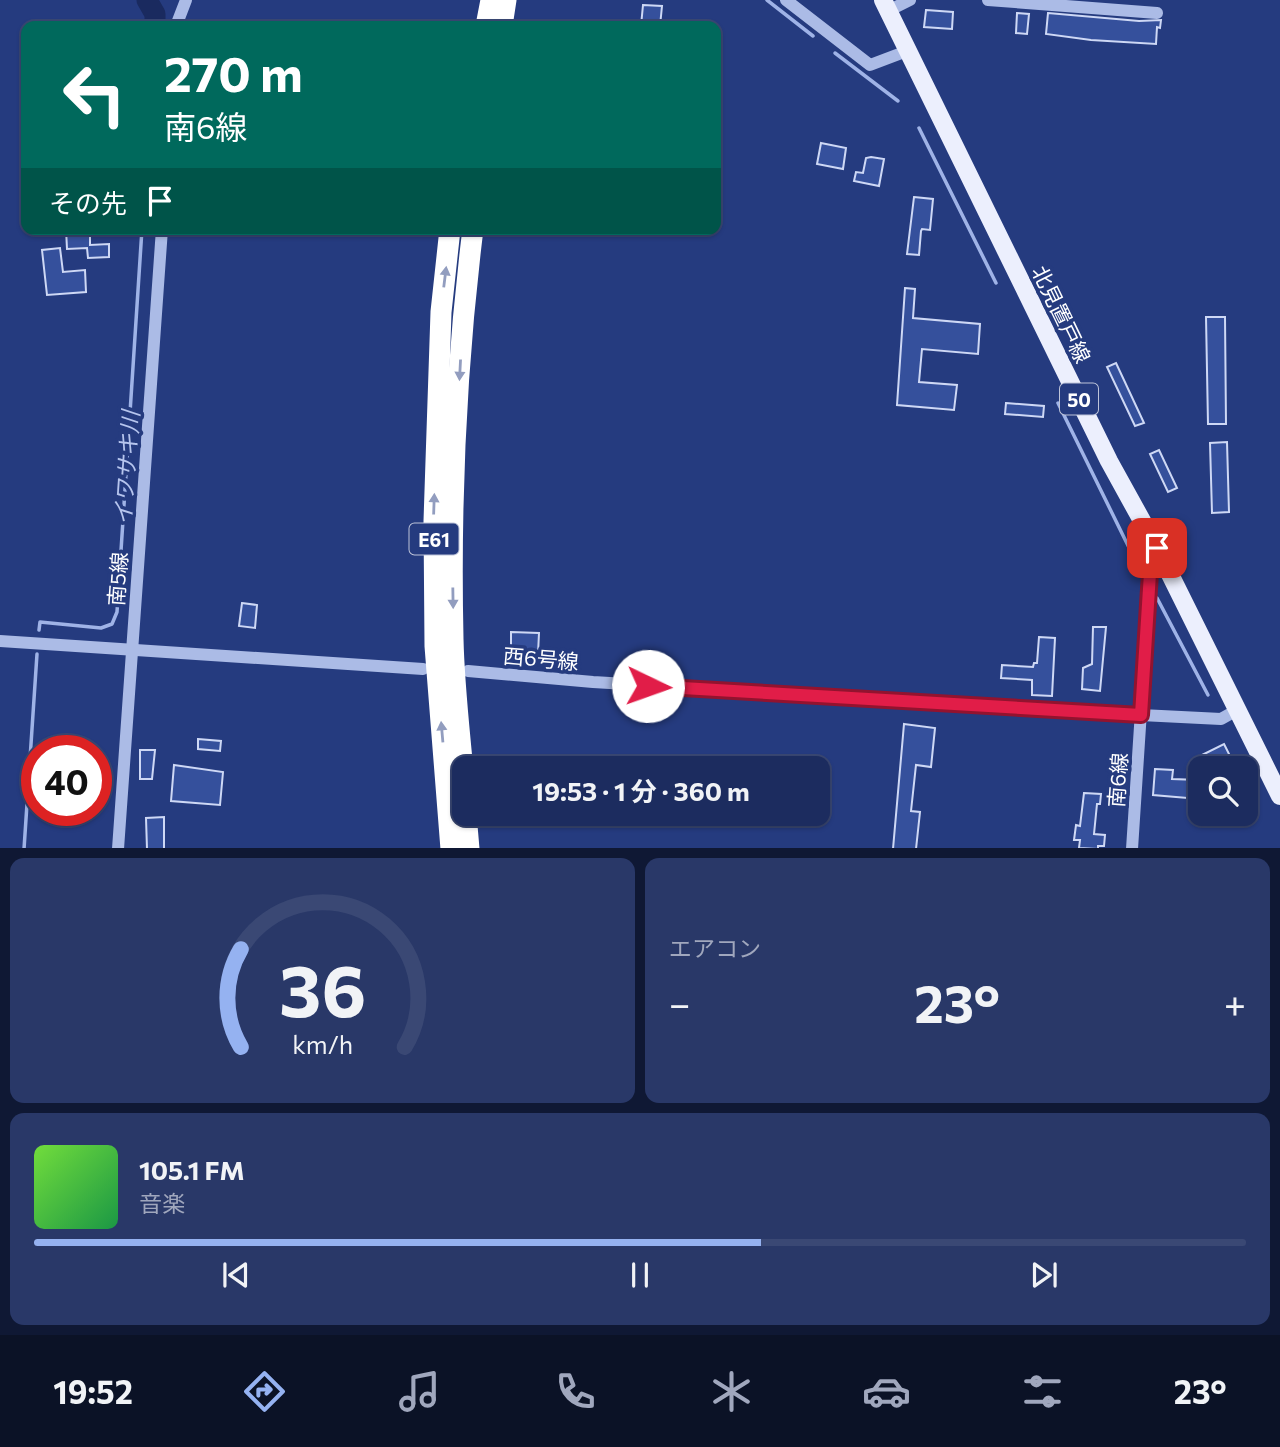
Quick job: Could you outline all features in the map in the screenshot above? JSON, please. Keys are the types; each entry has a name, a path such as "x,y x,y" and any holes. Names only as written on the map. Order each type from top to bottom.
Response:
{"highway":[{"path":"487,21 491,0"},
{"path":"503,21 506,0"},
{"name":"E61","path":"449,235 441,312 434,521 435,646 451,848"},
{"name":"E61","path":"462,756 453,642 452,522 463,309 472,235"},
{"path":"467,826 469,848"}],"main road":[{"name":"北見置戸線","path":"886,6 1109,461 1157,548 1280,796"}],"street":[{"path":"178,21 186,0"},
{"path":"786,0 870,65 907,51"},
{"path":"886,6 910,0"},
{"path":"988,0 1130,5 1157,13"},
{"name":"南5線","path":"118,848 162,235"},
{"name":"南6線","path":"1132,848 1150,573 1157,548"},
{"path":"0,641 423,669"},
{"name":"西6号線","path":"468,671 593,682 1141,715 1221,719 1237,710"}],"building":[{"path":"643,5 662,6 660,21 641,21"},
{"path":"926,10 953,12 952,29 924,27"},
{"path":"1017,13 1029,14 1027,34 1016,33"},
{"path":"1048,13 1139,21 1161,20 1160,28 1157,27 1156,44 1091,40 1046,34"},
{"path":"821,143 846,148 843,169 817,164"},
{"path":"866,158 884,159 879,186 854,181 856,172 863,173"},
{"path":"914,197 933,199 930,230 921,231 919,255 907,254"},
{"path":"66,235 90,235 90,245 109,244 109,257 88,258 87,248 67,249"},
{"path":"60,248 63,272 85,270 86,292 47,295 42,250"},
{"path":"905,288 915,289 913,318 980,324 978,354 922,349 919,382 957,385 954,410 897,405"},
{"path":"1206,317 1225,317 1226,424 1208,424"},
{"path":"1116,363 1144,423 1135,426 1107,367"},
{"path":"1006,403 1044,406 1043,417 1005,414"},
{"path":"1227,442 1229,512 1212,513 1210,443"},
{"path":"1159,450 1177,488 1168,492 1150,454"},
{"path":"242,603 257,605 255,628 239,626"},
{"path":"1093,627 1106,627 1100,691 1082,689 1083,668 1092,664"},
{"path":"511,632 539,633 538,654 511,652"},
{"path":"1039,637 1055,638 1052,696 1032,695 1032,680 1001,678 1002,665 1033,667 1034,663 1037,663"},
{"path":"904,724 935,728 931,767 916,765 911,811 920,812 916,848 893,848"},
{"path":"198,739 221,741 220,751 198,749"},
{"path":"1224,744 1230,756 1203,756"},
{"path":"140,750 155,750 152,779 140,779"},
{"path":"174,765 223,772 220,805 171,801"},
{"path":"1155,769 1173,770 1172,779 1188,780 1188,798 1153,795"},
{"path":"1084,793 1101,794 1100,804 1097,804 1094,834 1105,835 1104,846 1079,848 1080,840 1074,840 1076,825 1080,826"},
{"path":"164,817 164,848 147,848 146,818"}],"waterway":[{"name":"イワサキ川","path":"147,0 155,14 155,21"},
{"path":"767,0 813,36"},
{"path":"835,53 898,101"},
{"path":"919,128 996,283"},
{"name":"イワサキ川","path":"39,630 40,622 101,628 112,624 117,612 142,235"},
{"path":"1058,403 1140,570"},
{"path":"1157,598 1208,695"},
{"name":"イワサキ川","path":"24,848 37,654"}],"route":[{"path":"648,686 1141,715 1150,573 1157,548"}]}
